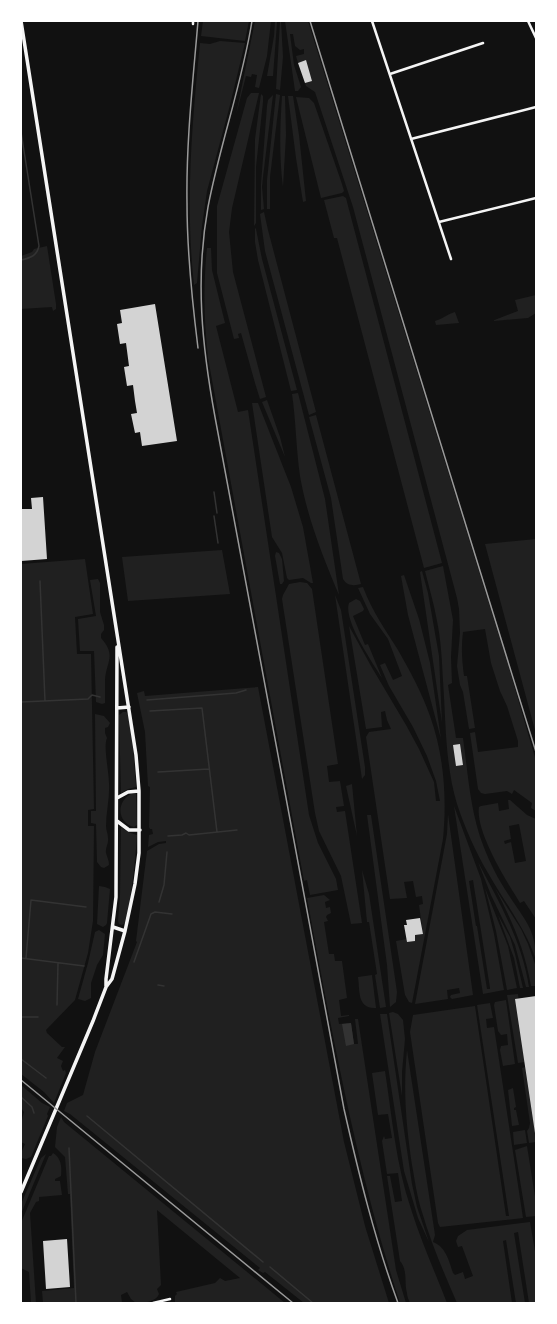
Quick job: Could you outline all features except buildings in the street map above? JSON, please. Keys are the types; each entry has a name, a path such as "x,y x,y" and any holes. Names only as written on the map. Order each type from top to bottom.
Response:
{"main road":[{"path":"21,21 129,707 136,755 140,830 138,866 125,931 112,979 106,987 21,1192"},
{"path":"106,987 116,897 118,636"},
{"path":"118,708 129,707"},
{"path":"117,798 128,792 139,791"},
{"path":"117,821 129,830 140,830"},
{"path":"113,927 125,931"}],"street":[{"path":"372,21 452,259"},
{"path":"528,21 536,38"},
{"path":"390,74 483,43"},
{"path":"411,139 536,107"},
{"path":"439,222 536,198"},
{"path":"153,1303 170,1299"}],"shaded area":[{"path":"203,21 249,21 245,41 201,36"},
{"path":"255,21 271,21 267,56 259,88 255,87 257,75 252,74 251,77 246,76 236,115"},
{"path":"275,21 277,21 277,23 273,76 267,76 274,36"},
{"path":"280,21 283,57 280,90 276,89"},
{"path":"285,21 308,21 509,668 536,761 536,811 531,808 532,803 514,790 512,794 507,791 485,794 481,793 478,789 470,733 475,732 478,752 518,747 518,741 491,663 485,629 463,632 463,670 464,676 467,676 475,728 469,729 457,666 460,633 457,598 353,207 315,92 306,86 305,83 312,80 305,61 298,63 296,56 304,54 304,49 300,50 295,46 293,34 290,34 294,65 301,87 298,91 295,91"},
{"path":"220,41 245,43 207,191 197,283 194,285 191,255 190,194 192,134 200,43 210,44"},
{"path":"251,93 259,93 232,208 229,232 233,272 266,397 260,399 241,333 238,334 239,338 234,339 217,273 217,206 247,98"},
{"path":"261,94 263,96 263,102 256,167 256,223 254,226 255,139"},
{"path":"276,94 280,95 270,177 270,209 267,209 267,180"},
{"path":"273,95 262,187 264,209 261,210 261,184 267,106 268,100"},
{"path":"282,96 285,96 286,135 283,187 280,142"},
{"path":"288,96 293,96 299,135 306,201 303,202 296,158"},
{"path":"296,97 309,98 314,103 342,184 344,191 342,193 321,198"},
{"path":"343,196 346,198 442,563 424,568 337,238 334,238 324,200"},
{"path":"264,212 316,412 309,415 265,251 260,214"},
{"path":"255,228 297,390 291,391 258,260 255,242"},
{"path":"47,246 56,309 53,311 52,307 21,309 21,256 32,252 34,249"},
{"path":"207,248 211,248 212,270 225,323 216,326 238,412 248,410 309,815 318,843 336,879 338,890 310,895 307,880 304,881 208,358 204,303"},
{"path":"536,295 536,313 528,318 492,321 518,311 515,300"},
{"path":"455,312 459,323 436,325 435,321"},
{"path":"298,393 325,499 339,595 316,537 303,491 300,476 292,394"},
{"path":"267,400 280,437 285,457 262,402"},
{"path":"252,403 258,403 291,487 303,527 313,583 303,578 289,580 287,578 282,553 272,537"},
{"path":"316,415 361,584 351,585 343,579 331,498 309,417"},
{"path":"536,539 536,734 485,544"},
{"path":"222,550 230,594 128,601 122,557"},
{"path":"276,552 279,553 282,559 284,581 282,584 280,584 275,556"},
{"path":"85,559 93,614 75,617 77,654 91,654 94,809 88,810 88,826 94,826 93,921 88,953 75,1000 46,1030 47,1033 62,1047 65,1047 57,1058 63,1061 61,1066 63,1071 65,1070 66,1073 54,1103 44,1092 21,1074 21,564"},
{"path":"443,566 453,620 451,657 452,683 448,685 456,738 463,738 475,819 491,864 501,883 528,925 534,940 536,960 526,937 475,848 460,813 453,789 448,758 442,658 434,608 425,571"},
{"path":"422,571 428,593 439,656 442,723 420,572"},
{"path":"404,575 419,619 430,663 441,739 408,615 401,576"},
{"path":"98,579 100,583 100,612 104,625 101,638 106,644 110,654 105,680 105,703 102,704 96,702 94,651 80,651 78,619 96,616 90,580"},
{"path":"300,582 307,583 312,589 338,764 327,766 329,782 340,781 344,806 336,807 337,812 345,811 362,923 351,924 341,876 319,831 315,813 282,599 289,584"},
{"path":"363,587 375,612 416,682 435,731 443,777 445,808 443,839 412,1003 409,1002 405,995 396,941 407,939 407,942 415,941 415,935 423,934 419,905 423,904 422,896 416,897 413,881 404,882 407,898 390,899 366,737 369,732 391,729 385,711 381,712 382,727 366,729 349,626 419,749 434,782 436,801 440,801 436,781 427,756 413,727 389,686 380,665 385,663 393,680 402,676 388,639 370,614 358,588"},
{"path":"335,595 341,610 365,767 365,775 362,779"},
{"path":"356,599 360,601 364,609 353,616 365,645 368,644 382,678 366,652 350,620 348,610 349,603"},
{"path":"258,687 344,1142 365,1226 389,1303 304,1303 265,1272 263,1273 258,1270 260,1268 70,1114 64,1111 67,1103 83,1095 95,1052 137,942 147,851 159,844 166,843 166,841 158,842 148,847 149,835 153,834 152,829 149,827 150,787 148,786 145,732 137,693 144,691 145,696"},
{"path":"126,712 129,715 136,787 121,793 119,715"},
{"path":"95,714 104,716 110,723 108,727 105,728 109,778 106,826 108,840 106,853 109,865 104,868 97,862 96,824 91,823 91,811 96,811"},
{"path":"352,784 357,836 346,786"},
{"path":"131,794 136,794 137,825 134,827 124,821 120,812 123,802"},
{"path":"508,800 510,800 527,815 536,819 536,919 524,901 520,903 500,870 487,842 479,817 479,807 481,806 498,803 499,811 509,809","holes":["519,824 526,861 515,863 511,842 505,844 504,841 511,839 509,826"]},
{"path":"454,806 481,879 494,934 504,990 483,994","holes":["473,880 490,989 487,989 476,926 469,881"]},
{"path":"448,814 473,995 452,999 450,997 451,995 460,993 459,988 447,990 448,999 415,1004 447,834"},
{"path":"367,815 371,815 397,992 396,1002 390,1007 387,965"},
{"path":"121,827 128,832 137,835 130,901 125,923 122,925 119,924 118,921"},
{"path":"478,862 509,922 526,970 529,987 526,987 515,945 491,895"},
{"path":"362,870 369,894 386,1007 380,1008 375,975 377,974 369,922 367,922"},
{"path":"99,886 110,889 107,923 103,927 97,924"},
{"path":"485,888 508,946 517,988 507,990 496,931"},
{"path":"495,888 521,929 528,944 536,967 536,986 531,986 525,959 517,936"},
{"path":"324,895 330,900 325,902 326,908 330,907 331,913 326,917 328,921 324,922 329,954 334,954 335,961 342,961 347,998 339,1000 341,1016 349,1015 338,1018 339,1024 351,1023 354,1044 358,1044 355,1019 358,1019 396,1270 406,1303 400,1303 371,1203 358,1153 336,1051 307,898"},
{"path":"498,915 510,937 523,988 520,988 514,958"},
{"path":"99,930 105,934 103,955 97,965 91,983 91,998 85,1001 78,999 95,932"},
{"path":"372,975 376,1008 365,1006 362,1002 358,977"},
{"path":"518,994 525,1062 518,1063 507,995"},
{"path":"506,1000 515,1064 503,1066 500,1050 501,1046 508,1045 507,1034 501,1035 498,1031 494,1005 495,1002"},
{"path":"490,1003 493,1018 486,1019 487,1028 494,1027 523,1218 440,1227 438,1223 410,1032 413,1015 475,1006 506,1216 509,1216 477,1005"},
{"path":"393,1012 398,1014 403,1020 405,1039 402,1072 402,1096 389,1013"},
{"path":"380,1014 387,1014 412,1184 417,1207 429,1242 418,1218 404,1171"},
{"path":"351,1023 354,1044 346,1046 342,1024"},
{"path":"407,1050 435,1235 433,1242 444,1251 453,1273 455,1275 463,1272 465,1279 473,1276 462,1246 458,1247 456,1241 458,1236 467,1230 530,1222 536,1257 536,1303 529,1303 518,1232 514,1233 525,1303 516,1303 506,1240 503,1241 512,1303 457,1303 429,1235 416,1189 406,1108 405,1080"},
{"path":"525,1067 536,1139 536,1142 529,1143 527,1131 530,1123 522,1068"},
{"path":"385,1071 395,1141 406,1192 419,1233 447,1303 410,1303 407,1296 405,1272 400,1261 387,1176 390,1176 395,1202 402,1201 398,1173 387,1174 382,1141 384,1136 385,1139 392,1138 388,1114 378,1115 372,1073"},
{"path":"21,1085 42,1103 50,1107 47,1114 48,1116 31,1157 26,1159 21,1158 21,1153 25,1144 21,1142 21,1123 24,1112 21,1108"},
{"path":"513,1088 516,1107 514,1110 516,1110 519,1125 512,1126 508,1090"},
{"path":"61,1117 64,1122 285,1303 162,1303 175,1302 176,1292 215,1283 220,1278 225,1281 240,1278 157,1210 161,1285 157,1289 159,1294 155,1299 136,1303 131,1299 127,1292 121,1295 122,1303 43,1303 42,1291 74,1288 70,1194 68,1194 65,1157 55,1147 57,1127"},
{"path":"525,1130 527,1143 514,1145 513,1132"},
{"path":"527,1146 536,1203 536,1216 526,1217 515,1150"},
{"path":"53,1153 58,1157 60,1163 61,1176 55,1179 55,1181 60,1181 62,1195 39,1197 39,1201 36,1202 30,1213 36,1303 31,1303 29,1272 21,1268 21,1223 49,1156"},
{"path":"46,1154 21,1214 21,1204 41,1158"}],"waterway":[{"path":"21,132 39,246 37,252 33,256 21,260"},
{"path":"214,492 217,513"},
{"path":"214,516 218,543"},
{"path":"40,581 45,701"},
{"path":"147,700 236,693 246,690"},
{"path":"21,702 88,699 92,695 100,697"},
{"path":"150,711 202,708 217,832"},
{"path":"158,772 209,769"},
{"path":"168,836 182,835 186,833 189,835 237,830"},
{"path":"159,902 164,885 167,852"},
{"path":"26,958 31,900 86,907"},
{"path":"134,962 151,914 155,912 172,914"},
{"path":"21,958 84,966"},
{"path":"57,1005 58,963"},
{"path":"158,985 164,986"},
{"path":"21,1017 38,1017"},
{"path":"21,1059 46,1078"},
{"path":"21,1097 32,1107 34,1113"},
{"path":"87,1116 263,1262"},
{"path":"69,1148 76,1303"},
{"path":"270,1267 313,1303"}],"railway":[{"path":"198,21 190,112 187,180 189,257 198,348"},
{"path":"252,21 243,68 213,184 204,234 201,286 204,338 210,391 344,1109 368,1207 398,1303"},
{"path":"310,21 536,752"},
{"path":"21,1080 293,1303"}]}
